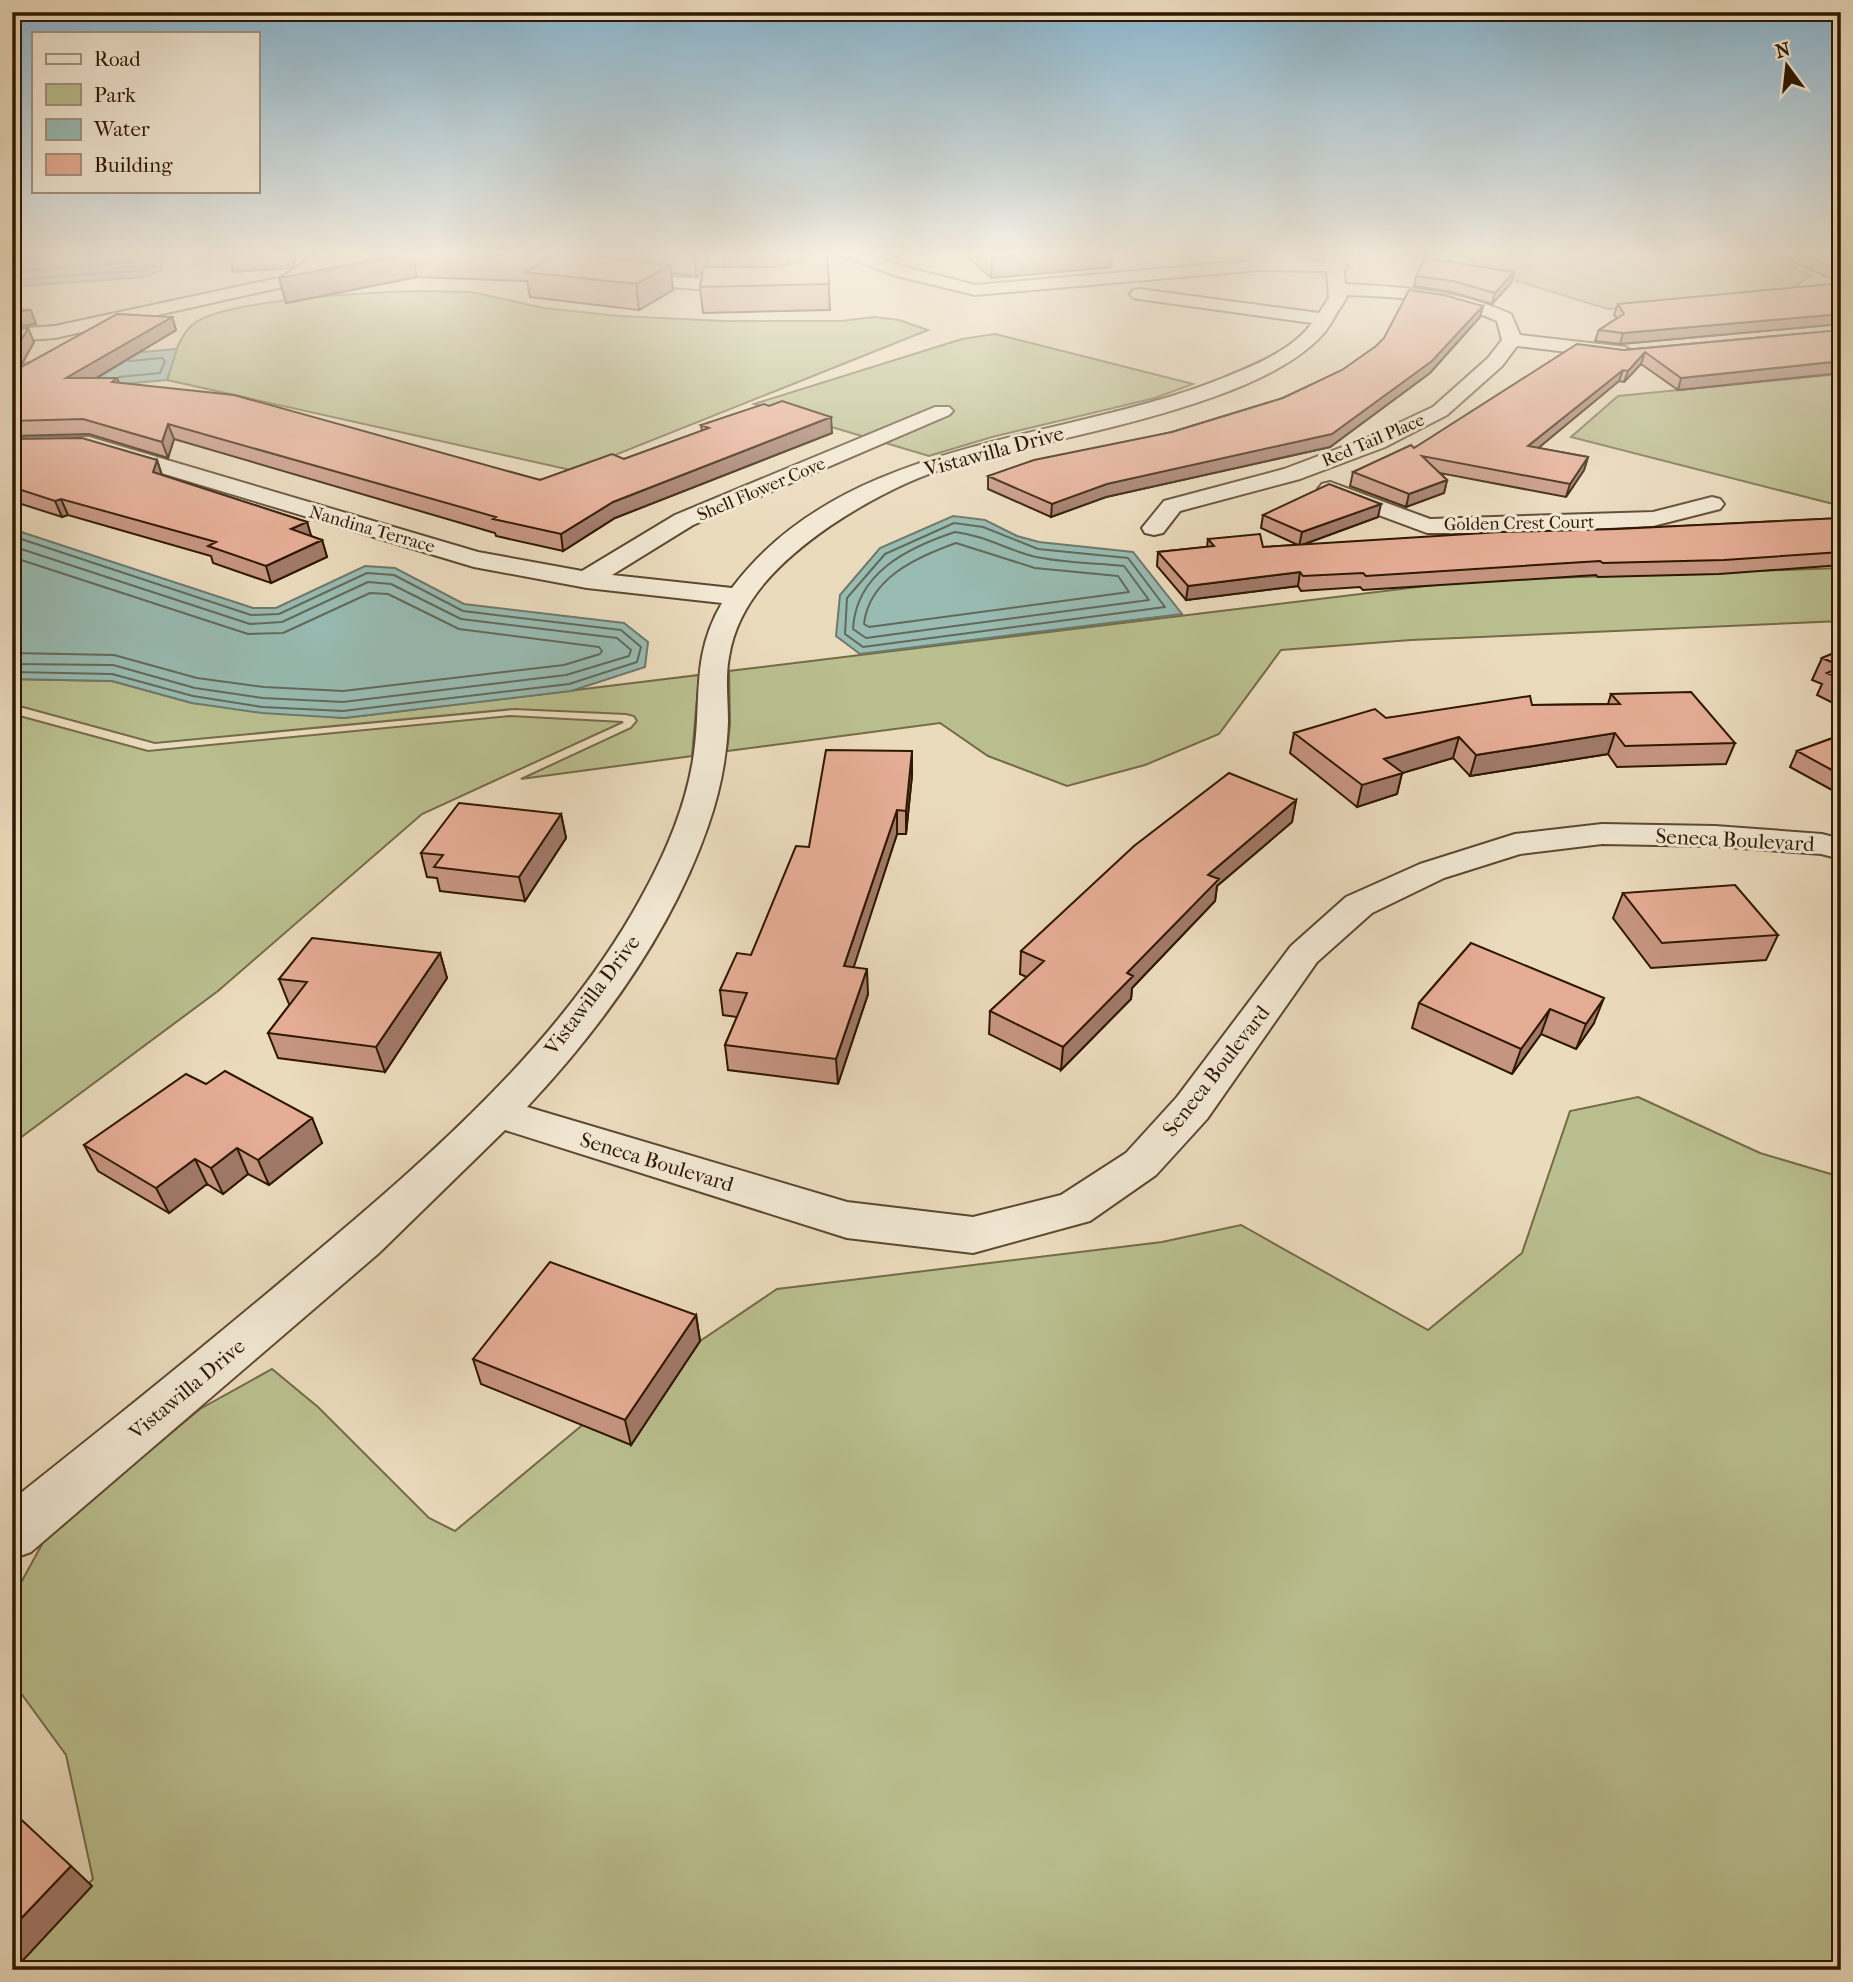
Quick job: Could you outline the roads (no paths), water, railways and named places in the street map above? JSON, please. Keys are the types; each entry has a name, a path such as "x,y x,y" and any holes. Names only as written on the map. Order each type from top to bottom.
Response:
{"street":[{"path":"30,353 50,344"},
{"name":"Vistawilla Drive","path":"12,1534 330,1269 428,1182 542,1063 614,972 643,926 671,873 693,820 706,775 712,733 715,654 737,597 784,548 828,516 888,483 944,461 1143,413 1202,394 1291,356 1306,344"},
{"name":"Red Tail Place","path":"1154,528 1172,506 1292,474 1377,442 1440,411 1495,362 1509,344"},
{"path":"1549,344 1620,353 1646,351"},
{"name":"Shell Flower Cove","path":"587,580 628,552 684,520 942,411"},
{"name":"Nandina Terrace","path":"12,445 89,444 474,559 587,580 737,597"},
{"name":"Golden Crest Court","path":"1292,474 1427,526 1496,526 1653,519 1712,503"},
{"name":"Seneca Boulevard","path":"495,1112 847,1220 973,1235 1074,1209 1141,1164 1192,1108 1304,954 1359,905 1432,871 1515,844 1602,834 1715,836 1822,844 1841,849"}],"water":[{"path":"177,349 167,380 12,394 12,364"},
{"path":"953,516 985,520 1017,536 1039,542 1133,552 1182,614 860,654 836,636 840,595 880,548"},
{"path":"12,529 253,608 276,608 365,566 395,568 464,604 624,623 648,642 645,667 571,691 344,718 262,713 192,703 112,681 12,679"}]}
